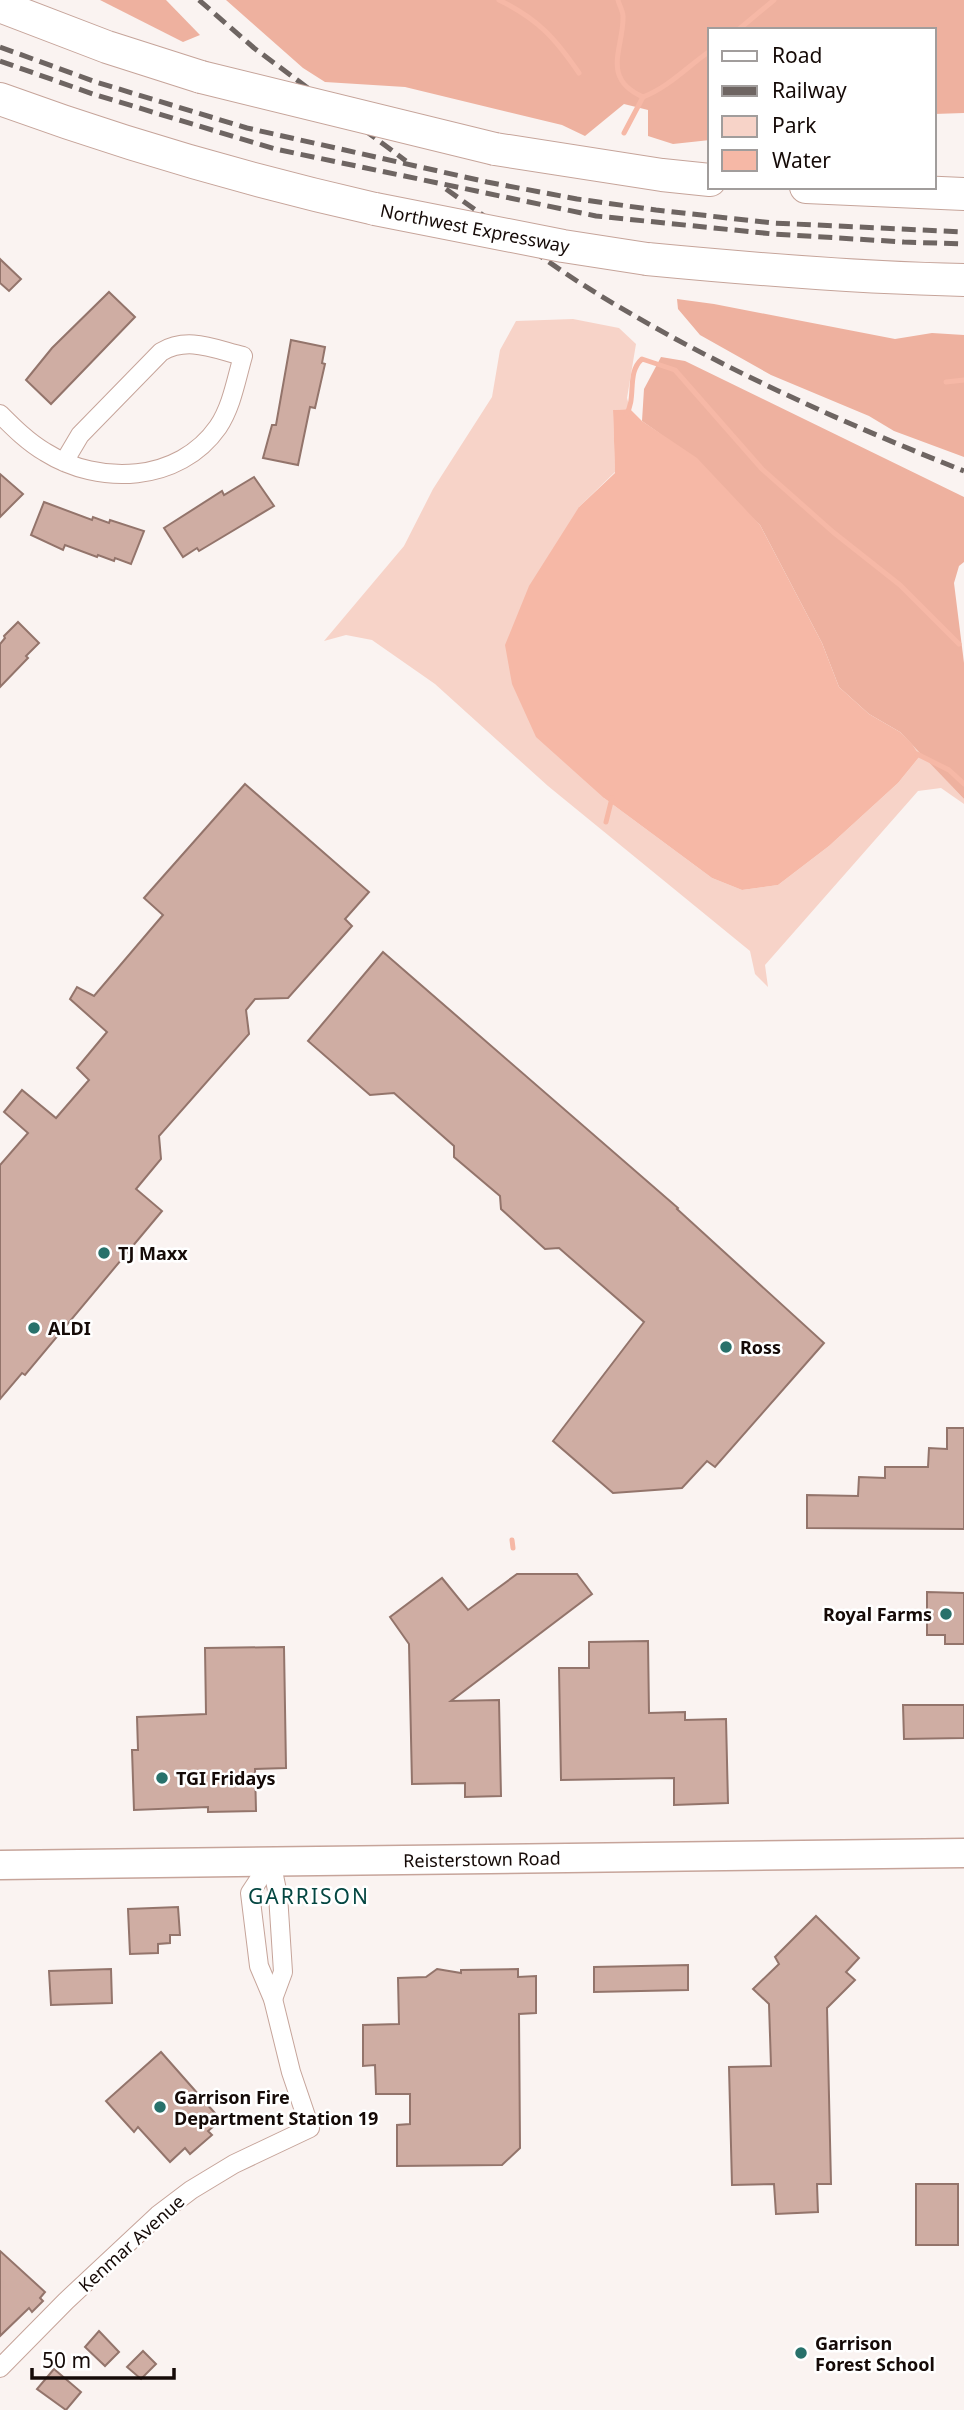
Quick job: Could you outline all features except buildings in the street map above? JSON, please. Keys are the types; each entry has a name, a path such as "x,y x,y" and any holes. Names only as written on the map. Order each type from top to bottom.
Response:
{"highway":[{"path":"0,6 107,47 201,77 495,149 708,180"},
{"name":"Northwest Expressway","path":"0,99 82,129 269,185 563,246 647,259 771,270 964,281"},
{"path":"839,189 964,194"}],"main road":[{"name":"Reisterstown Road","path":"0,1865 964,1853"}],"street":[{"path":"0,414 24,438 64,462 113,475 139,474 165,468 188,456 206,442 220,424 231,400 243,356 189,344 174,344 160,352 80,435 64,462"},
{"name":"Kenmar Avenue","path":"0,2368 100,2268 169,2206 233,2164 310,2127 291,2072 273,1999 259,1966 250,1894 271,1861"},
{"name":"Kenmar Avenue","path":"271,1861 278,1895 283,1972 273,1999"}],"green space":[{"path":"573,319 619,328 636,344 627,398 630,409 613,410 615,472 579,507 604,798 712,878 742,890 778,885 829,846 898,783 920,756 912,744 964,799 964,804 941,788 918,791 765,965 768,987 755,974 750,951 548,786 435,684 372,640 346,635 324,641 404,546 433,489 492,397 500,350 516,321"}],"shaded area":[{"path":"100,0 166,0 200,35 183,42"},
{"path":"226,0 964,0 964,113 936,114 936,28 708,28 708,140 673,144 648,136 648,110 624,104 585,136 562,125 405,87 325,82 303,68"},
{"path":"677,299 895,339 932,333 964,335 964,457 894,431 869,416 771,375 700,335 678,309"},
{"path":"661,357 685,361 964,497 964,562 959,566 954,583 964,663 964,799 900,732 869,714 839,687 822,643 760,525 659,433 642,421 644,389"}],"water":[{"path":"630,409 642,421 697,458 760,525 822,643 839,687 869,714 900,732 920,756 898,783 829,846 778,885 742,890 712,878 604,798 536,737 512,684 505,645 529,586 579,507 615,473 613,410"}],"waterway":[{"path":"499,0 545,30 579,73"},
{"path":"618,0 623,16 618,71 622,81 643,97 670,82 708,53"},
{"path":"740,28 774,0"},
{"path":"624,133 643,97"},
{"path":"626,415 631,401 634,371 642,359 675,370 762,469 833,532 900,585 959,644"},
{"path":"946,382 964,380"},
{"path":"917,754 949,770 964,784"},
{"path":"606,822 612,798"},
{"path":"512,1540 513,1548"}],"railway":[{"path":"199,0 254,48 406,161"},
{"path":"0,47 96,82 247,128 487,182 577,199 773,223 964,232"},
{"path":"0,61 93,94 275,149 596,216 773,234 964,244"},
{"path":"446,189 577,281 670,336 815,408 964,471"}],"place":[{"name":"TJ Maxx","path":"104,1253"},
{"name":"ALDI","path":"34,1328"},
{"name":"Ross","path":"726,1347"},
{"name":"Royal Farms","path":"946,1614"},
{"name":"TGI Fridays","path":"162,1778"},
{"name":"Garrison Fire Department Station 19","path":"160,2107"},
{"name":"Garrison Forest School","path":"801,2353"}],"district":[{"name":"GARRISON","path":"309,1896"}]}
